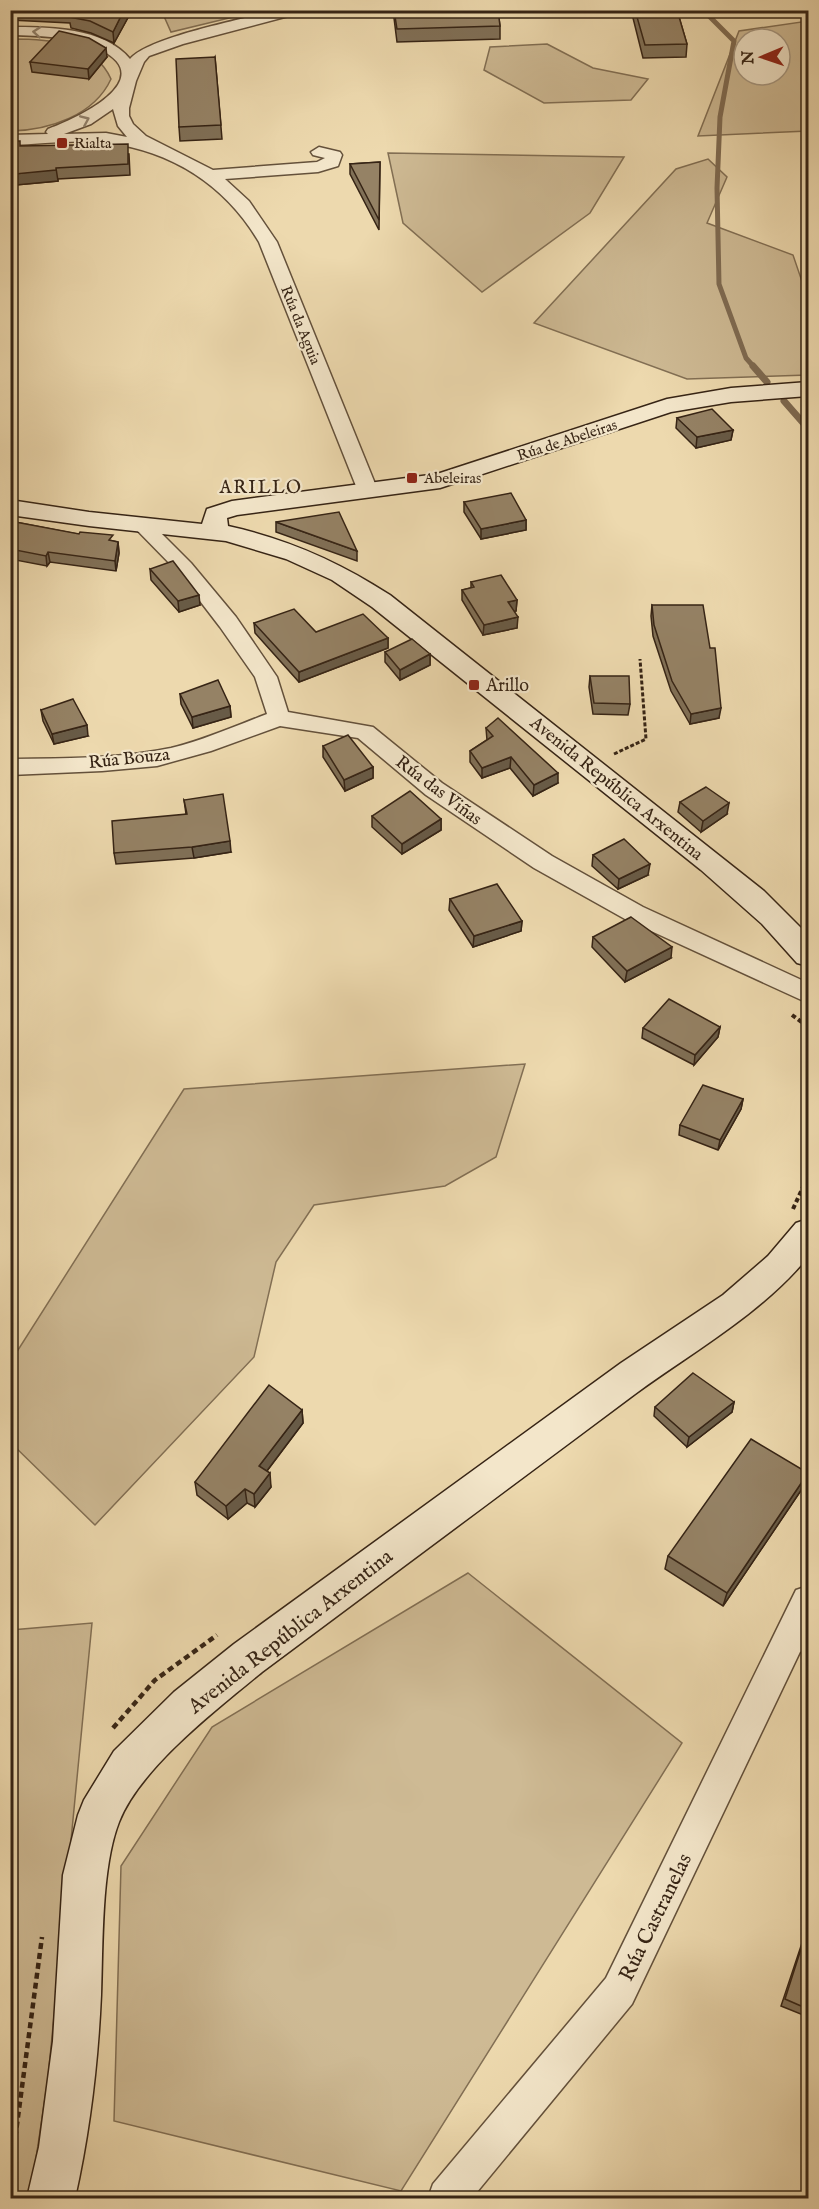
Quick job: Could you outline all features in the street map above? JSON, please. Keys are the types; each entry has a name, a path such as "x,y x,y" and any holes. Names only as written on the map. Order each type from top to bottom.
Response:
{"main road":[{"name":"Rúa de Abeleiras","path":"226,525 327,496 440,481 667,406 731,395 808,389"},
{"name":"Rúa de Abeleiras","path":"262,519 327,496"},
{"name":"Avenida República Arxentina","path":"10,507 141,524 226,525 341,575 381,601 588,764 742,890 796,939 808,955"},
{"name":"Avenida República Arxentina","path":"226,525 249,510 262,519 268,537 295,554"},
{"name":"Avenida República Arxentina","path":"51,2199 63,2147 76,2041 85,1875 99,1815 129,1766 189,1706 248,1658 634,1374 736,1305 780,1266 808,1233"}],"street":[{"path":"101,137 96,133 97,128 111,124 124,125 120,111 126,84 137,60 144,53 178,41 295,10"},
{"path":"10,31 70,35 98,43 141,46 178,41"},
{"path":"98,43 126,64 126,84"},
{"name":"Rúa da Aguia","path":"35,138 109,107 126,84"},
{"name":"Rúa da Aguia","path":"124,125 154,148 212,175 234,193 253,216 268,242 368,491"},
{"name":"Rúa da Aguia","path":"10,140 101,137 154,148"},
{"name":"Rúa da Aguia","path":"212,175 318,167 332,163 334,155 320,152"},
{"path":"141,524 184,567 228,622 266,677 279,718"},
{"name":"Rúa Bouza","path":"10,766 111,763 157,758 194,749 279,718"},
{"name":"Rúa das Viñas","path":"279,718 365,732 434,789 543,862 634,914 808,994"},
{"name":"Rúa Castranelas","path":"447,2199 620,1991 799,1643 808,1601"}],"path":[{"path":"588,764 646,739 640,659"},
{"path":"790,1013 807,1026 808,1030"}],"shaded area":[{"path":"169,10 258,11 171,32 163,14"},
{"path":"808,21 808,131 698,136 732,49 732,87 792,87 792,27 767,27"},
{"path":"11,39 54,42 82,50 103,66 111,79 94,103 69,119 40,128 11,131"},
{"path":"547,44 593,68 648,79 631,100 544,103 484,70 490,47"},
{"path":"388,153 624,157 590,213 482,292 403,223"},
{"path":"708,159 727,177 707,223 793,255 808,299 808,375 687,379 534,323 676,169"},
{"path":"525,1064 496,1157 445,1186 314,1205 276,1262 254,1357 95,1525 11,1443 11,1361 184,1089"},
{"path":"468,1573 682,1743 401,2191 114,2121 121,1866 212,1727"},
{"path":"92,1623 48,2078 30,2198 11,2198 11,1630"}],"building":[{"path":"45,10 124,10 113,32 90,21 69,17 74,12"},
{"path":"394,10 498,10 500,26 397,29"},
{"path":"635,10 677,10 687,44 645,45"},
{"path":"59,31 89,38 106,48 88,69 30,62"},
{"path":"215,57 221,125 179,127 176,59"},
{"path":"10,141 20,141 20,146 128,144 128,164 56,168 56,170 15,174 16,171 10,171"},
{"path":"380,162 379,220 350,164"},
{"path":"712,409 733,430 697,437 677,418"},
{"path":"511,493 526,520 481,529 464,502"},
{"path":"339,512 357,551 276,522"},
{"path":"10,521 79,534 80,532 113,535 109,540 118,542 115,561 48,552 46,556 10,549"},
{"path":"173,561 199,595 178,601 150,569"},
{"path":"501,575 517,600 508,602 518,617 484,625 462,590 474,587 471,582"},
{"path":"652,605 703,605 710,648 715,648 721,708 691,714 672,681 654,625"},
{"path":"294,609 316,632 363,614 388,638 299,672 254,623"},
{"path":"412,639 430,654 400,670 385,652"},
{"path":"590,676 629,676 630,704 594,703"},
{"path":"218,680 230,706 192,717 180,694"},
{"path":"73,699 87,725 52,734 41,710"},
{"path":"498,718 558,773 534,785 511,757 482,768 470,751 493,736 486,728"},
{"path":"348,735 373,767 344,780 323,746"},
{"path":"706,787 729,803 703,821 680,802"},
{"path":"410,791 441,819 402,844 372,816"},
{"path":"223,794 230,841 192,847 114,853 112,821 187,814 184,800"},
{"path":"624,839 650,864 619,879 593,855"},
{"path":"497,884 522,921 474,936 450,899"},
{"path":"631,917 672,947 627,971 593,937"},
{"path":"669,999 720,1027 695,1055 643,1028"},
{"path":"703,1085 743,1099 720,1140 680,1125"},
{"path":"693,1373 734,1402 689,1437 655,1407"},
{"path":"269,1385 302,1410 259,1466 270,1473 254,1494 245,1489 226,1506 195,1482"},
{"path":"751,1439 808,1473 727,1593 668,1556"},
{"path":"808,1927 808,2009 785,1999"}],"waterway":[{"path":"703,10 734,41 720,117 717,188 719,284 746,358 754,367"},
{"path":"753,366 767,382"},
{"path":"784,401 805,425 808,433"}],"place":[{"name":"Rialta","path":"62,143"},
{"name":"Abeleiras","path":"412,478"},
{"name":"Arillo","path":"474,685"}],"district":[{"name":"ARILLO","path":"261,487"}]}
